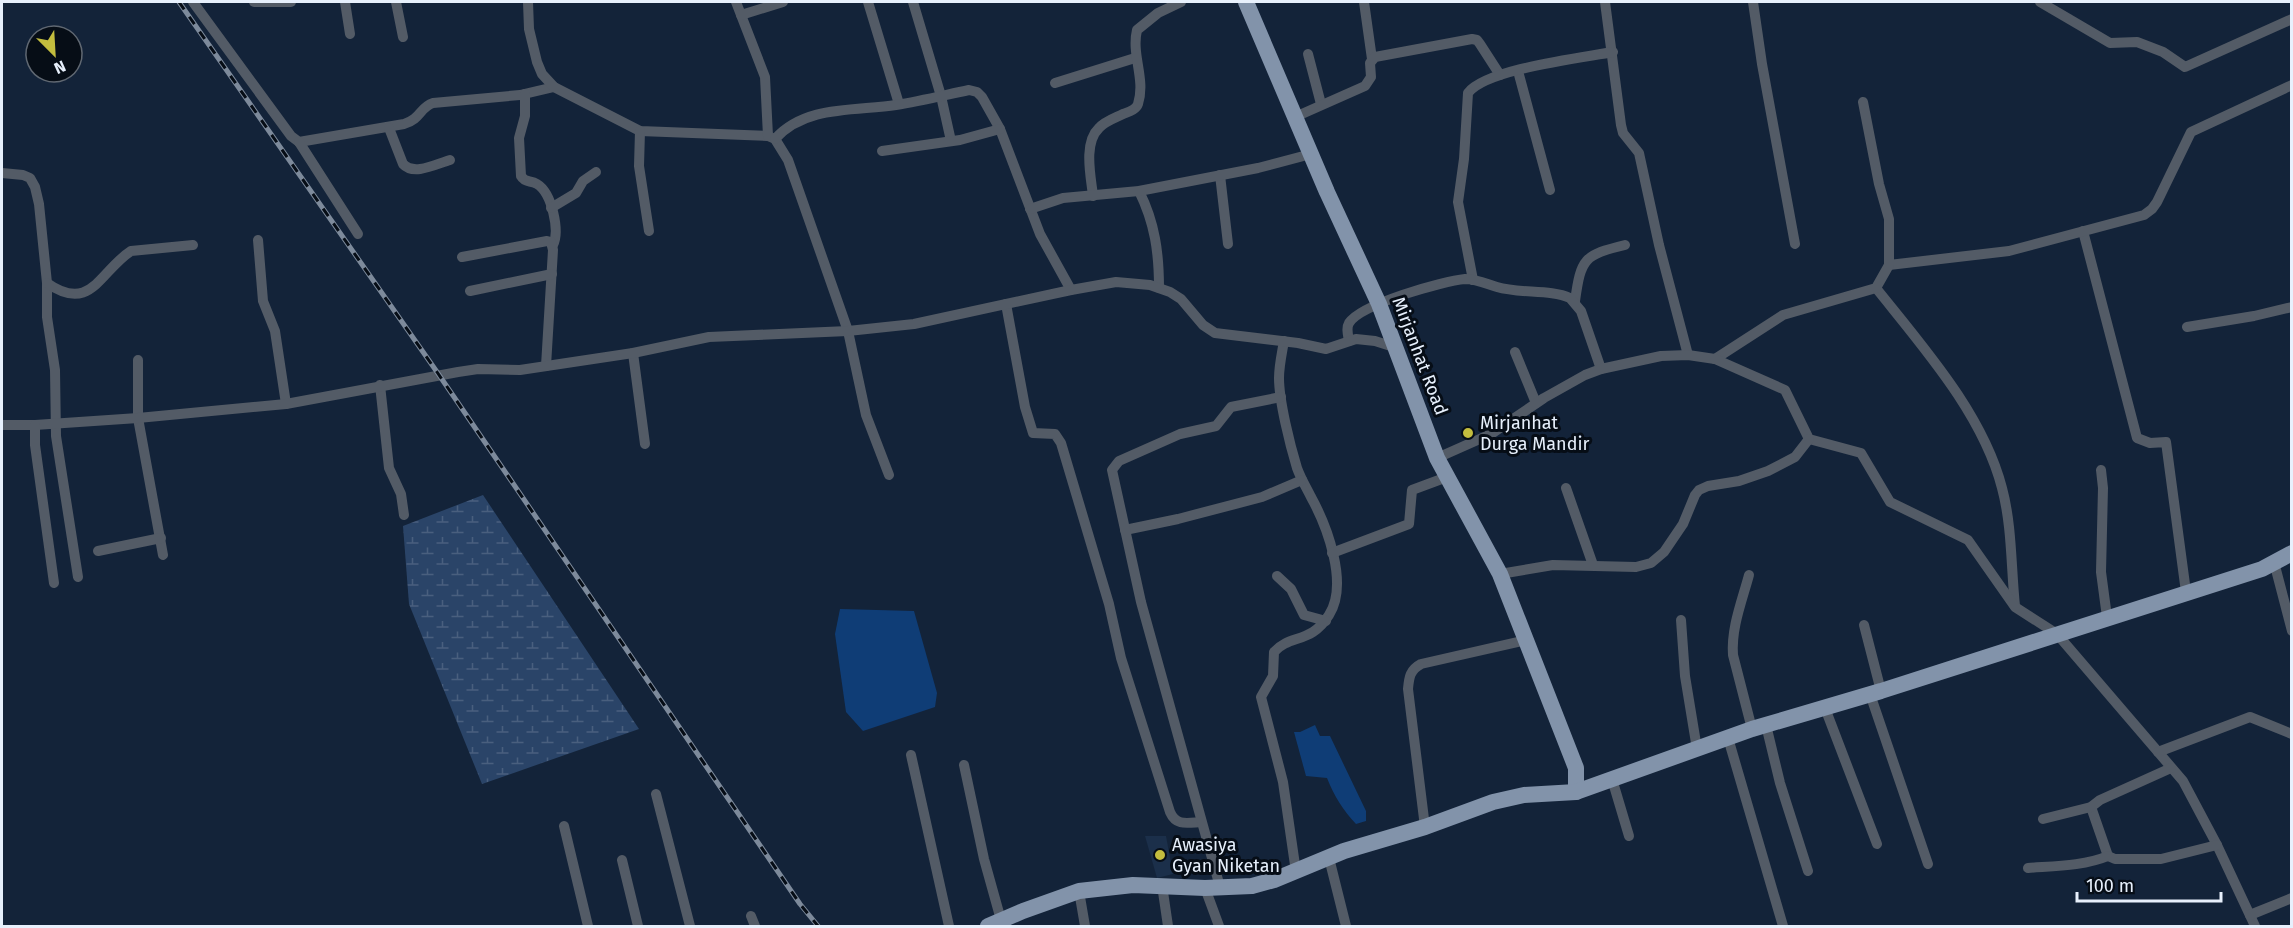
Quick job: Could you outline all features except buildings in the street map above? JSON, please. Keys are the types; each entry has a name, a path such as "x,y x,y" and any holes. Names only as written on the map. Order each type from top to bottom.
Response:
{"main road":[{"name":"Mirjanhat Road","path":"1246,2 1379,304 1437,458 1500,574 1576,768 1576,792"},
{"path":"994,923 1079,891 1133,885 1212,888 1252,886 1493,802 1524,795 1576,792 1759,727 1875,693 2262,569 2292,553"}],"street":[{"path":"193,2 291,136 299,142 358,234"},
{"path":"254,2 291,2"},
{"path":"345,2 350,34"},
{"path":"396,2 403,36"},
{"path":"528,2 529,29 542,74 554,87 640,131 772,137 798,122 841,109 899,104 969,90 976,92 982,97 1000,129 1040,234 1071,290"},
{"path":"736,2 765,78 772,137 788,160 848,331 866,415 890,475"},
{"path":"741,15 783,2"},
{"path":"868,2 899,104"},
{"path":"913,2 941,96 951,141"},
{"path":"1092,196 1090,152 1094,134 1101,126 1136,107 1140,85 1135,58 1137,30 1163,4 1181,2"},
{"path":"1295,117 1365,86 1371,77 1372,59 1364,2"},
{"path":"1605,2 1621,125 1623,133 1639,153 1659,245 1688,355"},
{"path":"1753,2 1795,244"},
{"path":"2040,2 2110,43 2137,42 2163,52 2185,67 2292,19"},
{"path":"1372,59 1472,39 1477,40 1500,75"},
{"path":"1473,280 1458,202 1464,159 1467,97 1475,86 1500,75 1612,52"},
{"path":"1308,54 1321,105"},
{"path":"1054,83 1135,58"},
{"path":"1518,71 1551,190"},
{"path":"1889,265 2009,251 2144,215 2152,209 2191,132 2292,85"},
{"path":"299,142 389,128 413,121 423,109 433,103 525,94 554,87"},
{"path":"525,94 525,116 519,138 521,176 525,181 540,187 551,208 557,233 553,245 546,366"},
{"path":"1715,359 1783,315 1876,288 1889,265 1889,219 1879,184 1863,102"},
{"path":"389,128 406,168 415,170 450,160"},
{"path":"882,152 951,141 1000,129"},
{"path":"640,131 639,166 649,231"},
{"path":"1030,209 1063,198 1139,191 1311,154"},
{"path":"551,208 576,193 584,181 596,172"},
{"path":"2,173 23,175 32,180 39,204 47,283 47,317 56,399 57,447 78,578"},
{"path":"1220,175 1228,244"},
{"path":"1139,191 1149,211 1155,233 1160,288"},
{"path":"2083,231 2137,438 2150,443 2166,442 2186,592"},
{"path":"258,240 263,301 275,331 286,404"},
{"path":"462,257 547,241 553,245"},
{"path":"47,283 64,292 82,293 103,279 123,256 131,251 193,245"},
{"path":"1575,301 1580,271 1588,258 1598,252 1625,245"},
{"path":"470,291 552,274"},
{"path":"1348,341 1347,329 1350,321 1379,304 1413,291 1452,282 1473,280 1518,292 1566,296 1575,301 1581,311 1601,369"},
{"path":"2,425 138,418 286,404 380,385 478,369 520,370 709,337 848,331 914,324 1116,282 1160,288 1181,299 1203,325 1215,333 1284,341 1326,349 1348,341 1369,340 1397,348"},
{"path":"1876,288 1941,370 1983,439 2002,487 2007,513 2015,607"},
{"path":"1006,304 1025,407 1033,434 1055,434 1061,443 1109,604 1120,658 1170,812 1173,819 1179,823 1200,822"},
{"path":"2187,327 2292,307"},
{"path":"1284,341 1279,376 1281,397 1302,480 1314,503 1332,553 1337,588 1335,603 1326,621 1318,630 1276,649 1272,655 1273,676 1261,697 1283,782 1296,872"},
{"path":"633,352 645,444"},
{"path":"1515,352 1536,403"},
{"path":"1437,458 1491,434 1570,382 1601,369 1661,357 1688,355 1715,359 1785,390 1809,438 1861,453 1890,502 1968,540 2015,607 2058,634 2183,781 2217,845 2255,927"},
{"path":"138,360 138,418 164,555"},
{"path":"380,385 389,468 401,494 404,515"},
{"path":"1219,927 1200,822 1141,602 1112,470 1119,461 1189,431 1216,426 1231,406 1281,397"},
{"path":"35,425 34,445 54,583"},
{"path":"1500,574 1537,566 1636,567 1651,563 1664,552 1683,524 1699,490 1708,486 1739,481 1768,471 1795,457 1809,438"},
{"path":"2101,470 2103,488 2101,572 2107,617"},
{"path":"1332,553 1409,524 1412,490 1447,477"},
{"path":"1125,530 1262,497 1302,480"},
{"path":"1566,488 1593,565"},
{"path":"98,551 160,538"},
{"path":"2274,562 2292,631"},
{"path":"1749,574 1733,633 1733,656 1780,783 1808,871"},
{"path":"1277,576 1291,589 1304,615 1326,621"},
{"path":"1681,620 1685,676 1697,749"},
{"path":"1864,625 1875,693 1928,864"},
{"path":"1425,827 1408,689 1409,677 1413,669 1421,664 1526,640"},
{"path":"1825,708 1876,844"},
{"path":"2158,752 2250,717 2292,734"},
{"path":"1728,738 1782,927"},
{"path":"911,755 949,927"},
{"path":"964,765 984,859 994,923"},
{"path":"2043,819 2091,807 2100,800 2171,768"},
{"path":"1612,779 1629,836"},
{"path":"656,794 690,927"},
{"path":"2091,807 2108,856"},
{"path":"564,826 588,927"},
{"path":"2028,868 2065,865 2108,856 2115,859 2161,859 2217,845"},
{"path":"1329,858 1346,927"},
{"path":"622,860 638,927"},
{"path":"1162,885 1168,927"},
{"path":"1079,891 1085,927"},
{"path":"2250,915 2292,897"}],"shaded area":[{"path":"840,609 914,611 937,693 935,707 863,731 846,712 835,634"},
{"path":"1315,725 1320,736 1330,736 1366,811 1366,821 1356,824 1339,802 1327,778 1306,776 1294,732 1300,732"},
{"name":"Awasiya Gyan Niketan","path":"1145,836 1166,836 1173,874 1157,878"}],"green space":[{"path":"483,495 639,729 482,784 409,604 403,526"}],"railway":[{"path":"179,2 437,372 800,904 818,926"}],"place":[{"name":"Mirjanhat Durga Mandir","path":"1468,433"},
{"name":"Awasiya Gyan Niketan","path":"1160,855"}]}
